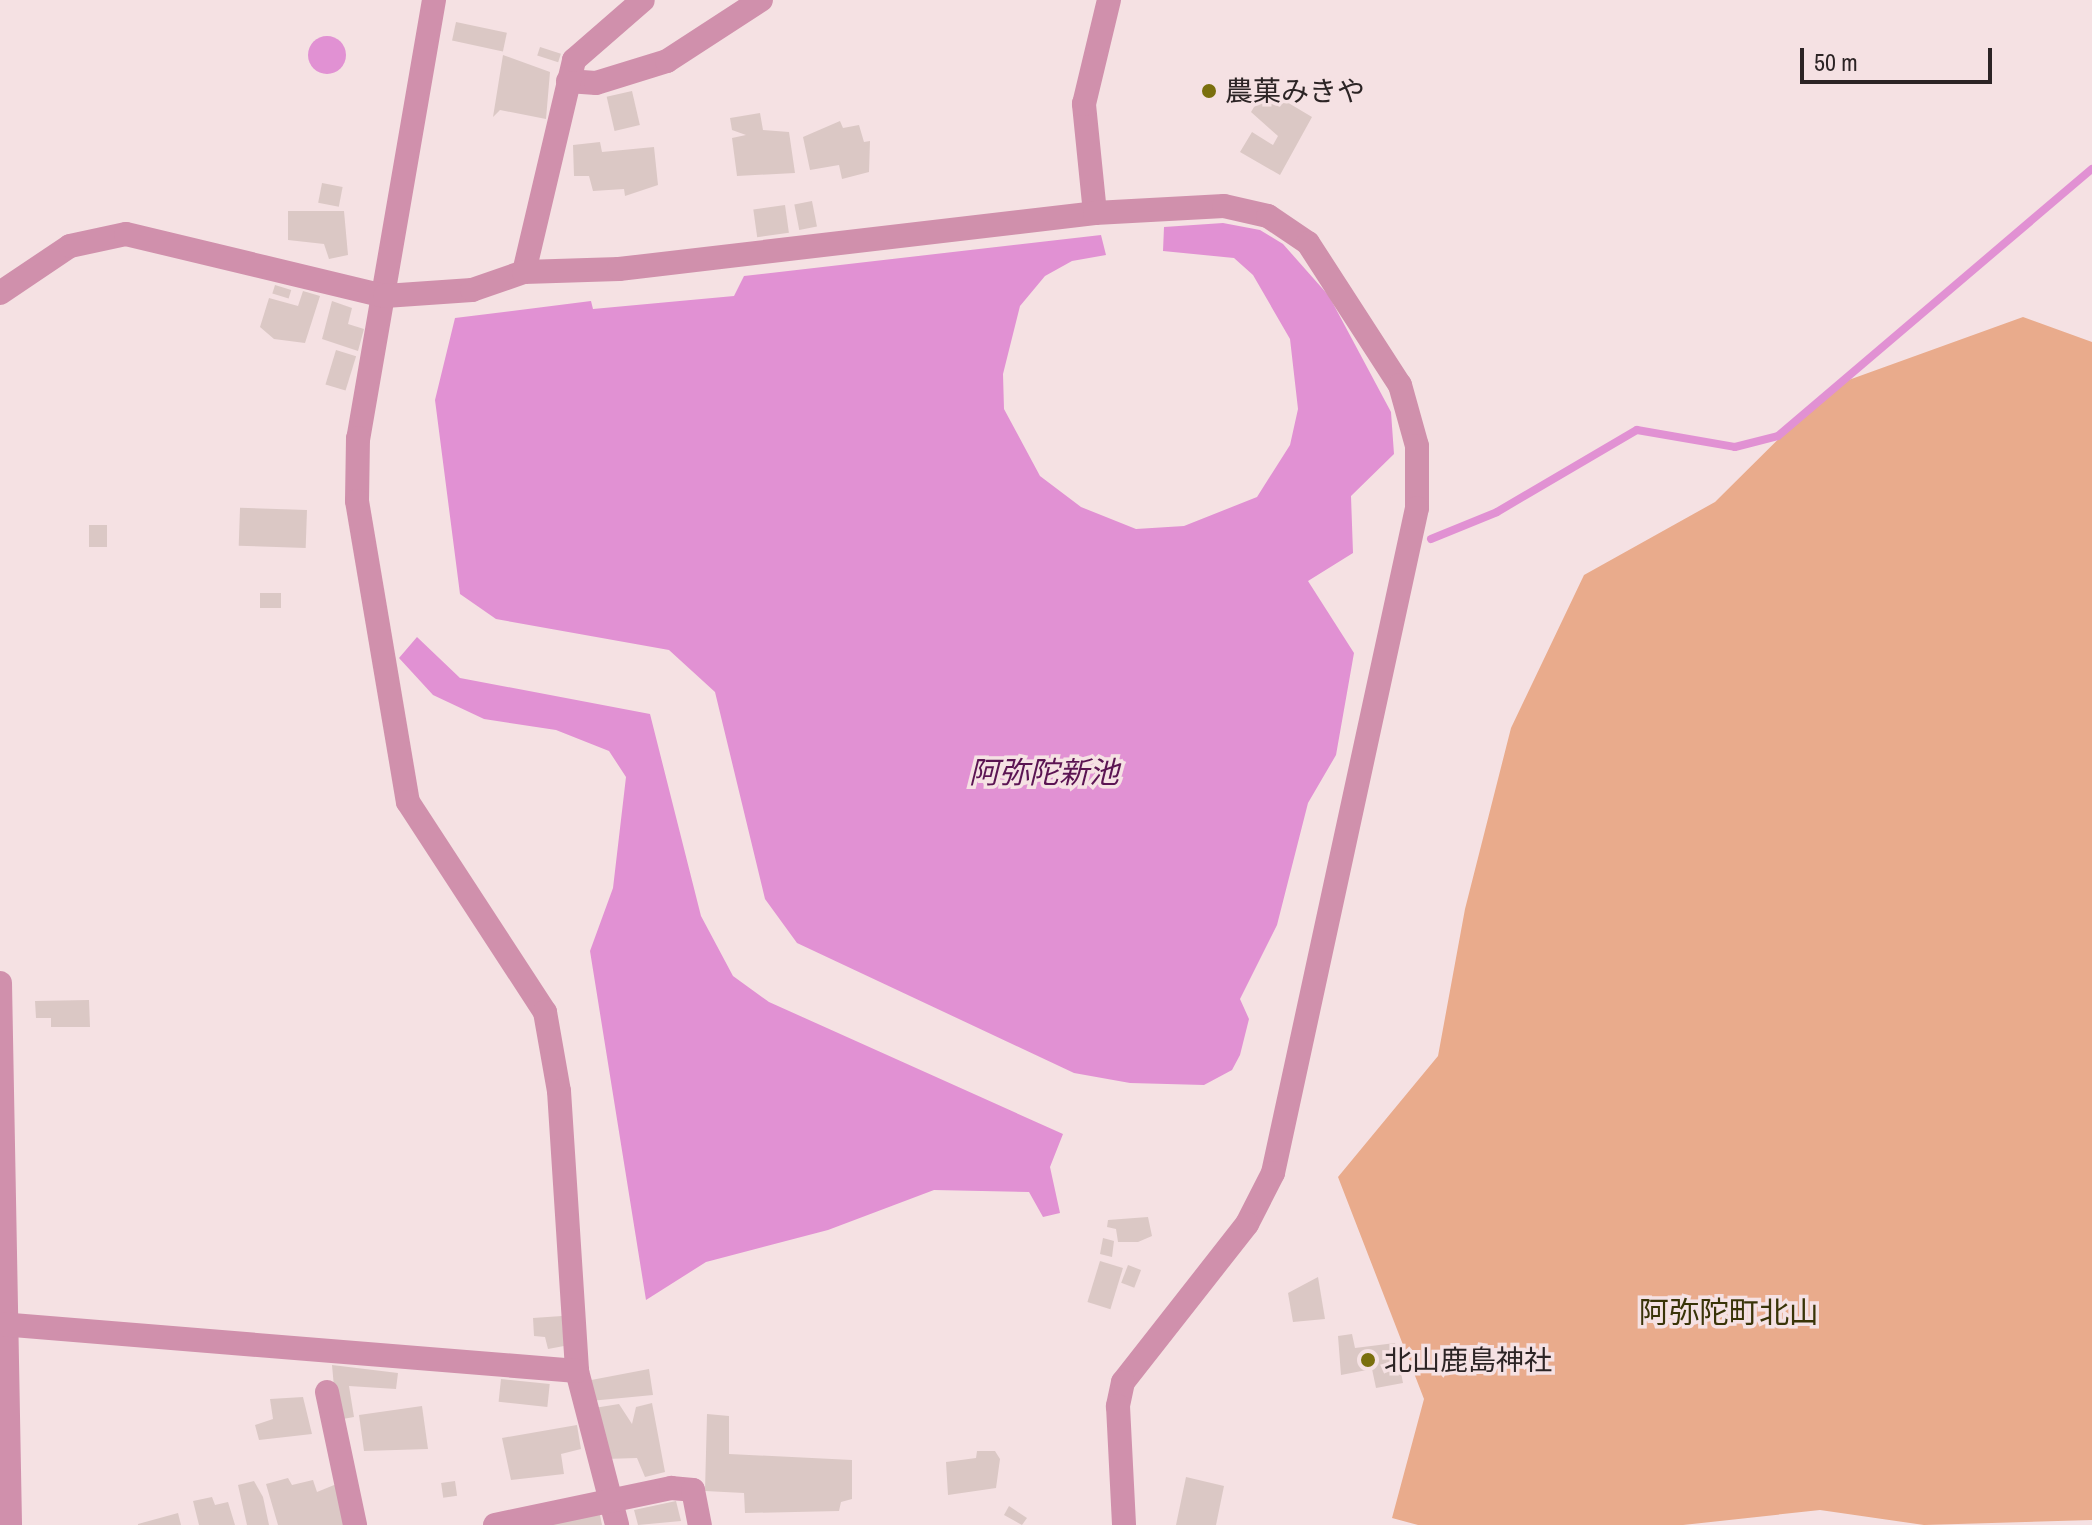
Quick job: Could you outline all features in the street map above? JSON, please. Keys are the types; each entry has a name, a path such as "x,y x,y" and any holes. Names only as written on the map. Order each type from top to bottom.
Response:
{"street":[{"path":"434,0 356,457 383,679 408,802 545,1012 559,1091 577,1371 608,1500 617,1525"},
{"path":"524,272 574,60 643,0"},
{"path":"568,81 596,83 667,61 761,0"},
{"path":"1095,213 1084,104 1109,0"},
{"path":"0,293 70,246 126,234 385,296 472,290 524,272 619,269 1095,213 1224,206 1268,216 1308,243 1400,385 1417,446 1417,508 1273,1173 1247,1224 1123,1382 1118,1406 1124,1525"},
{"path":"0,983 3,1324 10,1525"},
{"path":"3,1324 577,1371"},
{"path":"327,1392 355,1525"},
{"path":"495,1525 608,1500 690,1489 700,1525"}],"shaded area":[{"path":"2023,317 2092,342 2092,1520 1924,1525 1820,1510 1683,1525 1418,1525 1392,1518 1424,1399 1338,1177 1438,1056 1465,909 1511,728 1584,575 1715,502 1832,386"}],"water":[{"path":"327,36 340,42 346,55 340,68 327,74 314,68 308,55 314,42"},
{"name":"阿弥陀新池","path":"1223,223 1260,230 1283,244 1329,296 1391,412 1394,454 1351,496 1353,553 1308,581 1354,653 1336,755 1308,803 1277,925 1240,999 1249,1019 1240,1055 1232,1070 1204,1085 1130,1083 1074,1073 797,943 765,899 715,692 669,650 496,619 460,594 435,400 455,318 591,301 593,309 734,296 744,276 1101,235 1106,255 1072,261 1045,276 1020,306 1003,374 1004,409 1040,476 1081,507 1136,529 1184,526 1257,497 1290,445 1298,409 1290,339 1253,275 1234,258 1163,251 1164,227"},
{"path":"417,637 460,678 650,714 701,916 733,976 769,1002 1063,1134 1050,1167 1060,1213 1043,1217 1029,1192 934,1190 828,1230 706,1262 646,1300 590,951 613,888 626,777 609,751 556,730 484,719 433,695 399,658"}],"building":[{"path":"456,22 507,33 503,51 452,41"},
{"path":"540,47 561,54 558,62 537,56"},
{"path":"503,55 550,72 546,119 500,110 493,117"},
{"path":"1265,89 1312,117 1280,175 1240,152 1252,132 1273,145 1278,136 1251,112"},
{"path":"632,91 640,125 615,131 607,97"},
{"path":"760,113 763,130 789,132 795,173 737,176 732,138 746,135 732,130 730,118"},
{"path":"840,121 843,128 859,125 864,142 870,141 869,172 842,179 839,165 810,170 803,137"},
{"path":"600,142 602,152 654,147 658,185 625,196 624,189 593,191 589,176 574,176 573,145"},
{"path":"322,183 343,187 339,207 318,203"},
{"path":"812,201 817,227 799,230 794,204"},
{"path":"785,205 789,233 757,237 753,209"},
{"path":"288,211 344,211 348,255 329,259 324,244 288,240"},
{"path":"275,285 291,290 289,299 272,294"},
{"path":"303,291 320,296 305,343 274,339 260,327 269,298 298,306"},
{"path":"332,301 352,308 348,324 364,329 358,351 322,339"},
{"path":"336,350 356,356 346,391 325,384"},
{"path":"240,508 307,510 306,548 239,546"},
{"path":"89,525 107,525 107,547 89,547"},
{"path":"260,593 281,593 281,608 260,608"},
{"path":"89,1000 90,1027 51,1027 51,1018 36,1018 35,1001"},
{"path":"1148,1217 1152,1236 1138,1242 1118,1242 1116,1229 1107,1227 1108,1220"},
{"path":"1103,1238 1114,1241 1112,1257 1100,1254"},
{"path":"1100,1261 1123,1268 1110,1309 1087,1302"},
{"path":"1128,1265 1141,1270 1134,1288 1121,1283"},
{"name":"北山鹿島神社","path":"1318,1277 1325,1319 1293,1322 1288,1293"},
{"path":"562,1316 564,1346 548,1349 545,1337 534,1336 533,1318"},
{"name":"北山鹿島神社","path":"1352,1334 1355,1348 1395,1343 1403,1383 1376,1388 1372,1369 1341,1375 1338,1336"},
{"path":"332,1365 398,1373 396,1389 349,1386 354,1417 337,1420"},
{"path":"649,1369 653,1395 590,1401 586,1381"},
{"path":"501,1379 550,1384 547,1407 499,1402"},
{"path":"303,1397 312,1434 259,1440 255,1425 273,1419 270,1399"},
{"path":"652,1403 665,1472 645,1477 637,1458 605,1459 594,1408 619,1404 632,1424 636,1407"},
{"path":"422,1406 428,1449 364,1451 359,1415"},
{"path":"707,1414 729,1416 729,1454 852,1460 852,1499 841,1502 839,1511 745,1513 744,1493 705,1491"},
{"path":"577,1425 581,1449 561,1454 564,1474 511,1480 502,1438"},
{"path":"977,1451 995,1451 1000,1459 996,1488 948,1495 946,1462 976,1458"},
{"path":"1186,1477 1224,1486 1216,1525 1176,1525"},
{"path":"288,1478 292,1485 313,1480 317,1492 339,1483 350,1525 278,1525 266,1484"},
{"path":"254,1481 263,1497 269,1525 247,1525 238,1485"},
{"path":"455,1481 457,1496 443,1498 441,1483"},
{"path":"212,1497 215,1505 228,1502 235,1525 199,1525 193,1501"},
{"path":"676,1501 681,1521 638,1525 634,1510"},
{"path":"1009,1506 1027,1518 1022,1525 1004,1515"},
{"path":"599,1510 602,1525 540,1525"},
{"path":"178,1513 181,1525 138,1525 138,1524"}],"waterway":[{"path":"1431,539 1497,512 1637,430 1735,447 1778,436 2092,169"}],"place":[{"name":"農菓みきや","path":"1209,91"},
{"name":"北山鹿島神社","path":"1368,1360"}],"district":[{"name":"阿弥陀町北山","path":"1729,1312"}]}
